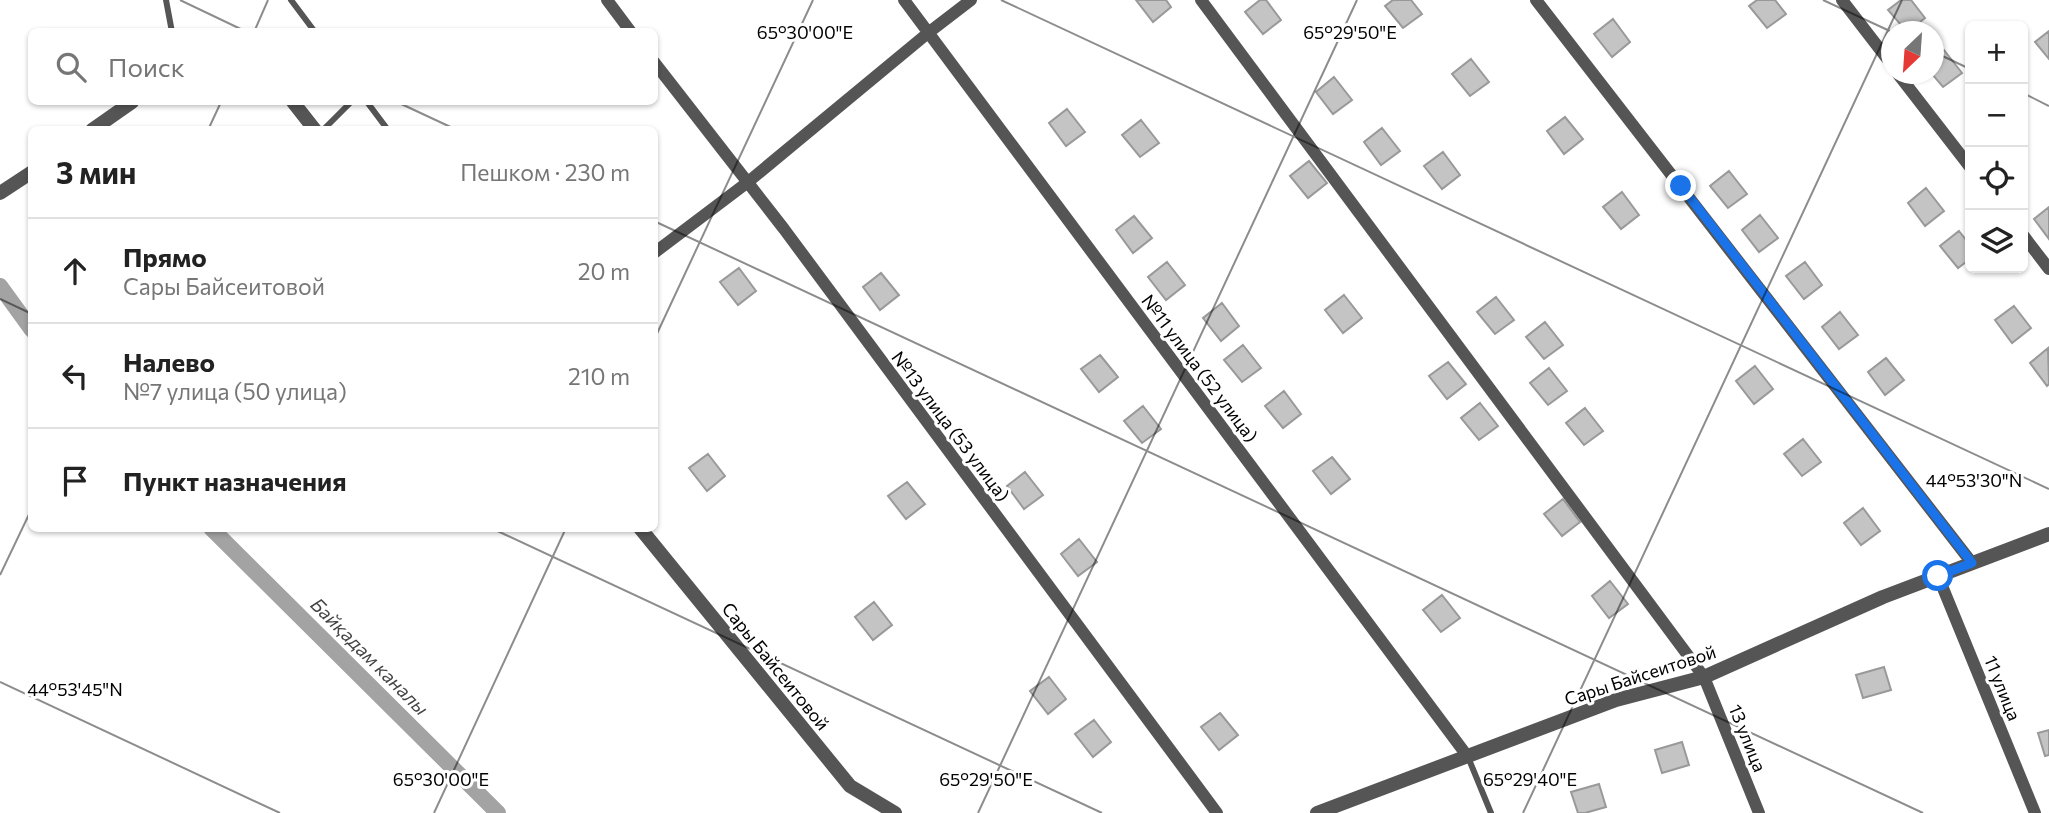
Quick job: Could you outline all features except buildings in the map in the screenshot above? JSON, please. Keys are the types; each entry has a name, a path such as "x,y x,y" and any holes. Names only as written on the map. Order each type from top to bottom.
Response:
{"street":[{"path":"607,0 628,28"},
{"name":"№11 улица (52 улица)","path":"904,0 1468,757"},
{"path":"658,250 748,182 971,0"},
{"name":"13 улица","path":"1201,0 1704,677 1759,813"},
{"path":"1535,0 1972,563"},
{"path":"1842,0 1881,51"},
{"name":"№13 улица (53 улица)","path":"658,67 748,182 1217,813"},
{"path":"1906,84 1965,161"},
{"path":"98,126 128,105"},
{"path":"295,105 313,126"},
{"path":"3,192 28,175"},
{"path":"2028,242 2049,269"},
{"name":"Сары Байсеитовой","path":"643,532 850,786 895,813"},
{"name":"Сары Байсеитовой","path":"1317,813 1616,700 1704,677 1883,597 2049,534"},
{"name":"11 улица","path":"1938,576 2035,813"}],"lane":[{"path":"166,0 171,28"},
{"path":"291,0 312,28"},
{"path":"327,126 348,105"},
{"path":"369,105 385,126"},
{"path":"1468,757 1491,813"}],"waterway":[{"name":"Байқадам каналы","path":"0,286 28,324"},
{"name":"Байқадам каналы","path":"215,532 498,813"}],"route":[{"path":"1681,186 1972,563 1938,576"}]}
